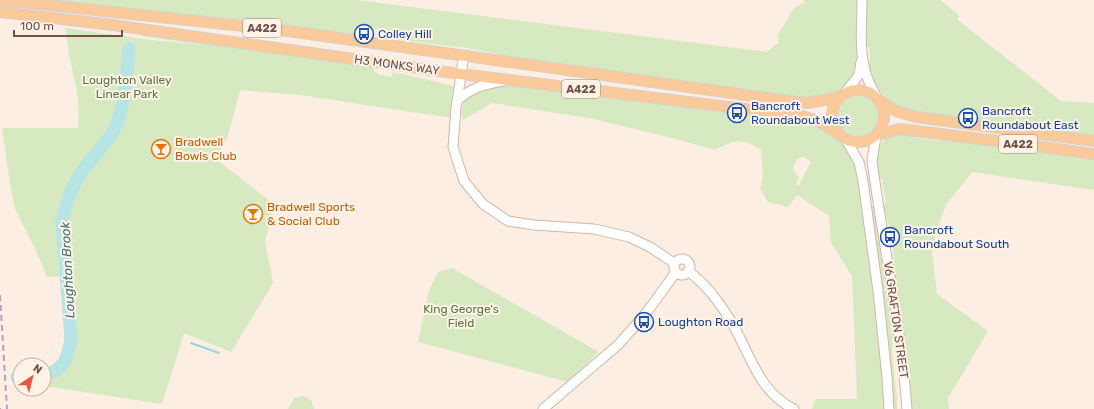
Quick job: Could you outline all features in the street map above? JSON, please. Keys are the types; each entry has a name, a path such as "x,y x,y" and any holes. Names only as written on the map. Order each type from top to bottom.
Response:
{"main road":[{"name":"H3 MONKS WAY","path":"2,0 157,16 366,41 795,102 808,102 842,96"},
{"name":"H3 MONKS WAY","path":"0,12 154,30 460,74 795,115 817,120 843,137"},
{"name":"A422","path":"842,96 849,91 863,90 878,98 896,111 916,117 1094,141"},
{"path":"842,96 835,104 832,116 835,128 843,137"},
{"path":"877,135 883,127 885,118 884,108 878,98"},
{"name":"A422","path":"843,137 854,142 862,142 870,140 877,135 900,129 1094,154"}],"street":[{"path":"862,0 862,52 864,68 868,81 878,98"},
{"path":"842,96 859,75 862,52"},
{"path":"464,55 460,74 453,147 464,181 483,204 508,221 534,225 594,229 629,237 650,247 681,274 688,271"},
{"path":"457,101 463,95 477,87 509,80"},
{"name":"V6 GRAFTON STREET","path":"877,135 872,161 899,333 907,409"},
{"name":"V6 GRAFTON STREET","path":"843,137 859,162 863,181 887,377 889,409"},
{"path":"543,409 618,345 647,312 675,268 678,260 686,260 690,266 688,271"},
{"path":"688,271 694,275 710,292 730,320 760,378 770,391 794,409"}],"green space":[{"path":"2,0 357,0 767,52 778,43 778,35 794,8 804,2 804,0 940,0 959,15 958,20 1061,101 1094,103 1094,141 964,124 942,115 907,111 884,96 872,80 868,61 870,61 869,47 862,47 859,75 843,95 808,103 609,76 467,48 400,40 383,35 383,31 370,28 366,41"},
{"name":"Loughton Valley Linear Park","path":"65,28 152,40 204,45 141,36 142,30 362,60 374,67 374,71 378,74 391,77 393,72 454,86 452,118 300,95 240,90 228,136 216,159 275,205 265,241 273,283 231,352 184,333 162,404 52,387 52,373 58,370 64,362 68,352 70,339 70,312 66,276 47,277 38,255 15,209 2,128 78,128 79,110 76,85"},
{"path":"502,85 516,85 795,112 846,140 859,162 889,409 812,409 816,399 857,399 852,276 831,243 829,216 797,195 788,207 768,202 760,188 763,179 761,149 738,141 715,150 594,119 492,103 463,120 462,111 467,97 479,90","holes":["805,157 811,162 799,185 796,185 799,177 793,170 794,166 799,158"]},
{"path":"858,96 873,102 879,117 873,132 858,138 843,132 837,117 843,102"},
{"path":"900,134 940,141 940,139 1094,154 1094,190 972,172 946,205 937,229 932,253 937,294 988,331 948,398 949,409 912,409 910,375 894,270 893,242 891,231 882,205 886,204 882,180 878,178 877,167 879,148 884,139"},
{"path":"869,207 874,207 893,335 892,351 897,409 892,409"},
{"name":"King George's Field","path":"452,268 599,352 568,382 418,342 429,291 438,272"},
{"path":"303,396 311,400 314,409 288,409 294,398"}],"waterway":[{"name":"Loughton Brook","path":"52,372 61,367 64,363 71,339 62,222 70,194 76,181 111,135 118,121 125,90 129,49"},
{"path":"191,343 219,353"}],"railway":[{"path":"0,295 7,409"}],"place":[{"name":"Colley Hill","path":"364,34"},
{"name":"Bancroft Roundabout West","path":"737,113"},
{"name":"Bancroft Roundabout East","path":"968,118"},
{"name":"Bradwell Bowls Club","path":"161,149"},
{"name":"Bradwell Sports & Social Club","path":"253,214"},
{"name":"Bancroft Roundabout South","path":"890,237"},
{"name":"Loughton Road","path":"644,322"}]}
